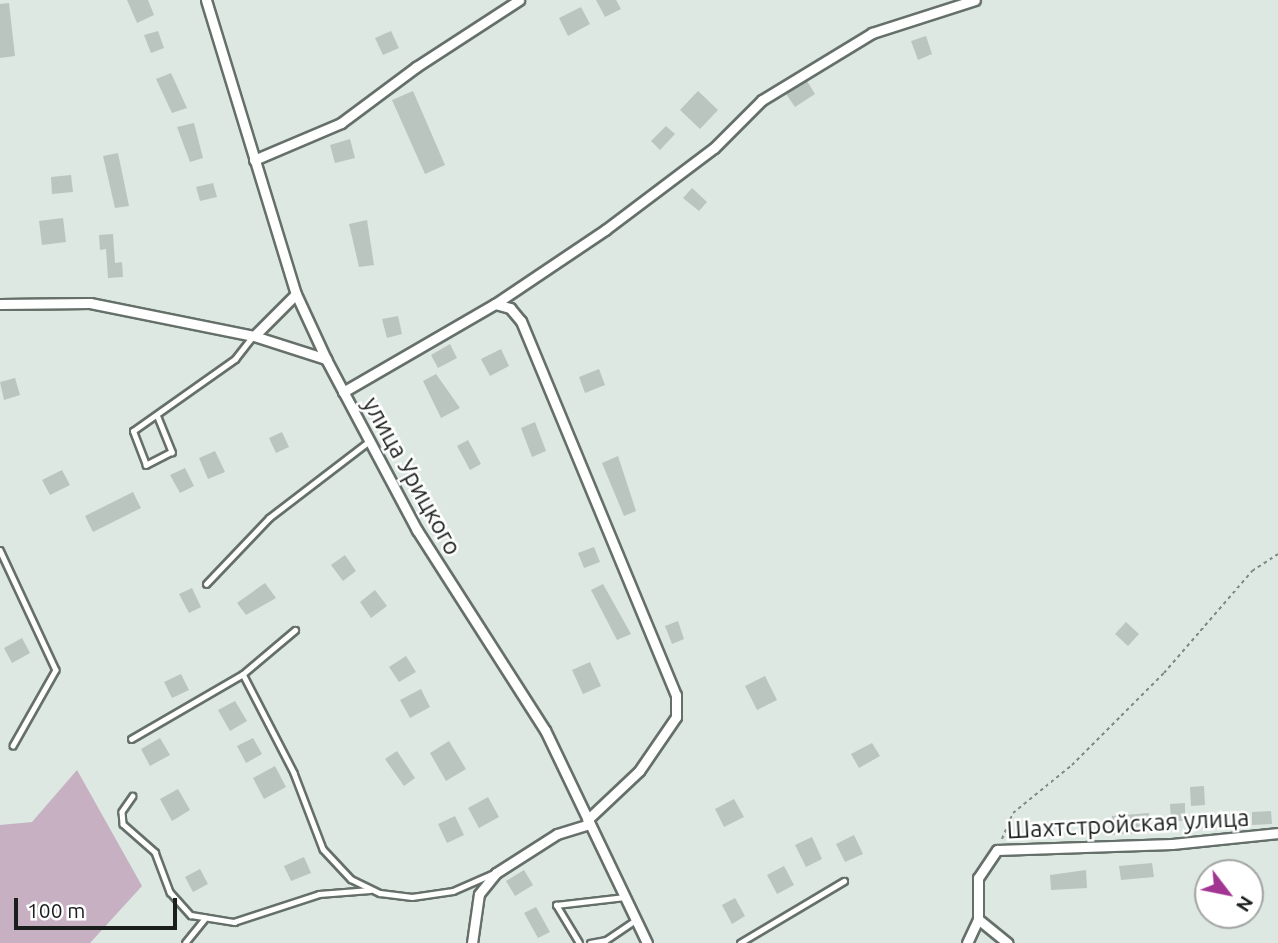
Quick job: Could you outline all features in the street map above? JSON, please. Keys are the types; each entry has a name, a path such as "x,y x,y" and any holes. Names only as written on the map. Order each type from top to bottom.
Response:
{"street":[{"name":"улица Урицкого","path":"206,0 296,294 326,359 417,530 545,730 647,943"},
{"path":"254,160 341,123 416,67 519,0"},
{"path":"343,392 495,304 714,148 762,100 872,33 975,0"},
{"path":"254,336 296,294"},
{"path":"0,304 90,303 254,336 326,359"},
{"path":"472,943 479,894 496,873 557,834 588,822 639,771 676,718 676,695 521,321 510,308 495,304"},
{"name":"Шахтстройская улица","path":"967,943 978,919 978,878 997,850 1172,844 1278,833"},
{"path":"978,919 1008,943"}],"lane":[{"path":"158,417 172,452 146,465 133,431 158,417 235,359 254,336"},
{"path":"206,584 269,518 368,442"},
{"path":"0,550 55,670 13,746"},
{"path":"131,739 243,674 295,630"},
{"path":"243,674 294,773 323,849 351,879 374,891"},
{"path":"133,796 122,812 123,824 155,852 170,892 191,915 205,918 233,922 319,894 374,891 412,897 440,893 496,873"},
{"path":"740,943 844,881"},
{"path":"579,943 556,905 625,897"},
{"path":"185,943 205,918"},
{"path":"590,943 606,940 636,920"}],"path":[{"path":"997,850 1013,813 1072,765 1164,674 1252,571 1278,554"}],"shaded area":[{"path":"77,770 142,886 90,943 0,943 0,825 32,822"}],"building":[{"path":"127,0 148,0 154,15 137,23"},
{"path":"596,0 616,0 621,9 605,17"},
{"path":"9,3 15,56 0,58 0,4"},
{"path":"581,7 590,24 568,36 559,18"},
{"path":"158,31 164,48 151,53 144,35"},
{"path":"391,31 399,48 383,55 375,38"},
{"path":"926,36 932,54 918,60 911,41"},
{"path":"171,73 187,108 172,113 156,79"},
{"path":"807,81 815,94 795,107 786,94"},
{"path":"413,91 445,165 425,174 392,100"},
{"path":"698,91 718,110 700,129 680,110"},
{"path":"194,123 203,158 190,162 177,127"},
{"path":"666,126 675,134 660,150 651,141"},
{"path":"350,139 355,158 335,163 330,145"},
{"path":"118,153 129,206 115,208 103,156"},
{"path":"71,175 73,192 52,194 51,177"},
{"path":"213,183 217,197 200,201 196,187"},
{"path":"692,188 707,202 699,211 683,198"},
{"path":"63,218 66,242 42,245 39,221"},
{"path":"367,220 374,265 359,267 349,224"},
{"path":"113,234 115,263 122,262 123,277 108,278 106,249 100,250 99,235"},
{"path":"398,316 402,334 387,338 382,319"},
{"path":"450,344 457,358 438,368 431,355"},
{"path":"501,349 509,366 490,376 481,359"},
{"path":"599,369 605,385 585,393 579,377"},
{"path":"436,374 460,408 441,418 423,381"},
{"path":"15,378 20,395 4,400 0,382"},
{"path":"535,422 546,451 532,457 521,428"},
{"path":"282,432 289,447 276,453 269,438"},
{"path":"468,440 481,464 470,470 457,446"},
{"path":"215,451 225,472 208,479 199,458"},
{"path":"618,456 636,511 624,516 602,463"},
{"path":"185,468 194,486 180,493 170,475"},
{"path":"62,470 70,485 50,495 42,480"},
{"path":"133,492 141,508 93,532 85,516"},
{"path":"594,547 600,562 584,568 578,553"},
{"path":"345,555 356,571 343,581 331,565"},
{"path":"265,583 276,598 246,615 237,603"},
{"path":"603,584 631,634 617,640 591,590"},
{"path":"192,588 201,607 189,613 179,594"},
{"path":"375,590 387,606 371,618 360,602"},
{"path":"678,621 684,639 672,644 665,626"},
{"path":"1126,622 1139,634 1128,646 1115,634"},
{"path":"22,638 30,653 12,663 4,648"},
{"path":"406,656 416,672 399,682 389,667"},
{"path":"590,662 601,686 583,694 572,670"},
{"path":"181,674 189,690 172,698 164,682"},
{"path":"765,676 777,700 757,710 745,686"},
{"path":"421,689 430,707 410,718 400,700"},
{"path":"235,701 247,721 230,731 218,710"},
{"path":"160,738 170,755 150,766 141,749"},
{"path":"253,738 262,754 246,763 237,746"},
{"path":"449,741 466,769 446,781 430,753"},
{"path":"872,743 880,756 859,768 851,754"},
{"path":"397,751 415,778 404,786 385,759"},
{"path":"275,766 286,787 264,799 253,778"},
{"path":"1204,786 1205,805 1191,806 1190,787"},
{"path":"178,789 190,810 172,821 160,799"},
{"path":"488,797 499,817 479,828 468,808"},
{"path":"734,799 744,817 724,827 715,809"},
{"path":"1185,803 1185,821 1171,821 1170,804"},
{"path":"1271,811 1272,824 1252,825 1252,812"},
{"path":"1149,813 1150,832 1112,835 1112,816"},
{"path":"455,816 464,835 447,843 438,824"},
{"path":"854,835 863,854 845,862 836,844"},
{"path":"812,837 822,859 806,867 795,845"},
{"path":"304,857 311,873 291,881 284,866"},
{"path":"1152,863 1154,877 1121,880 1119,866"},
{"path":"784,866 794,885 777,894 767,875"},
{"path":"200,869 208,884 193,892 185,877"},
{"path":"524,870 533,885 515,896 506,881"},
{"path":"1086,870 1087,888 1051,890 1050,875"},
{"path":"735,898 745,916 732,924 722,905"},
{"path":"536,907 550,932 538,938 524,913"}]}
